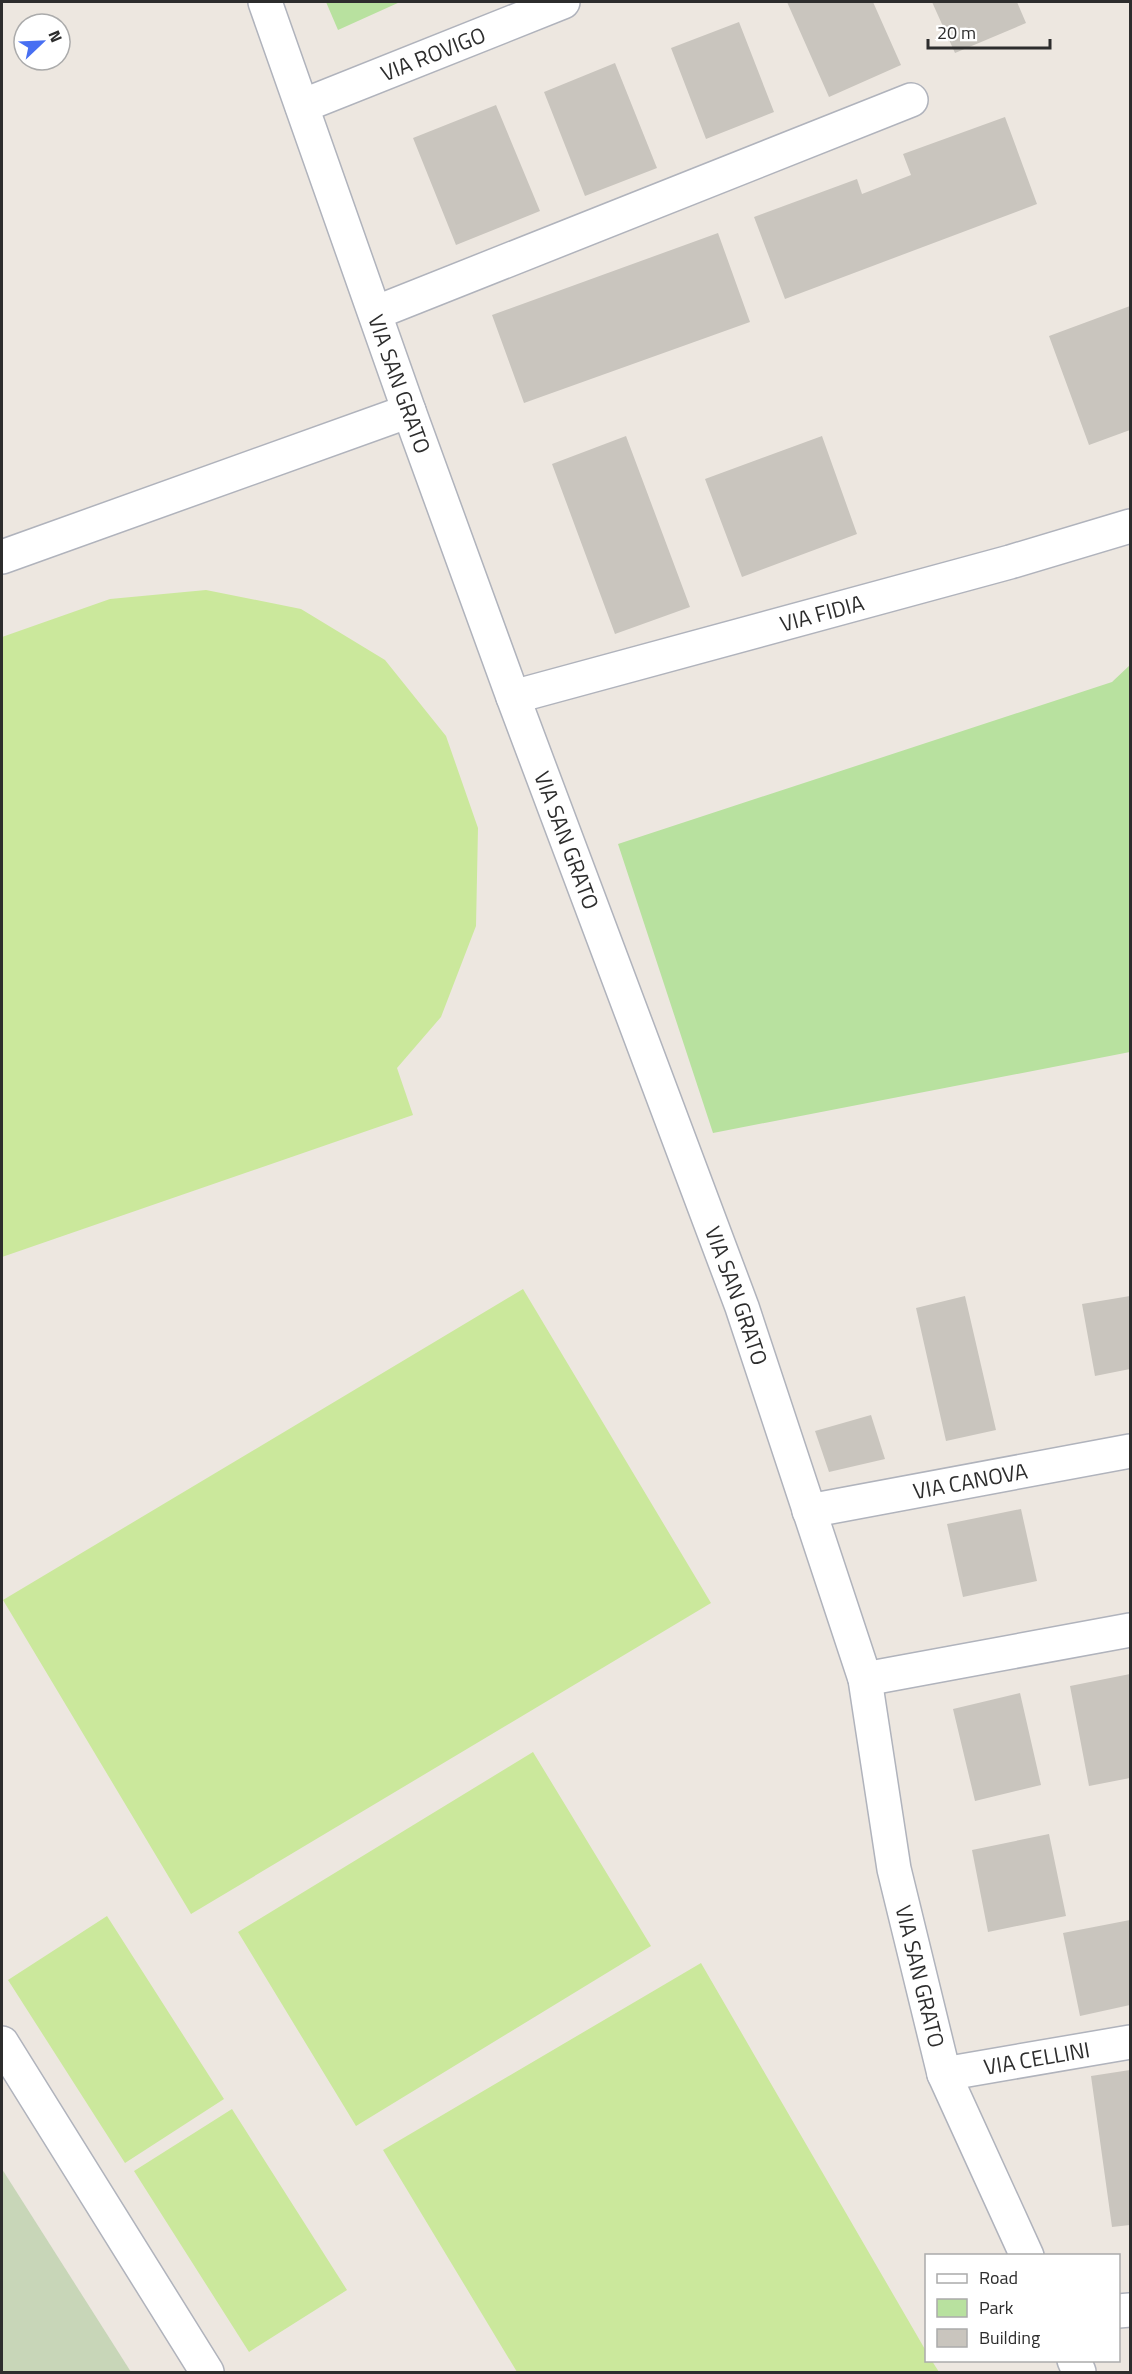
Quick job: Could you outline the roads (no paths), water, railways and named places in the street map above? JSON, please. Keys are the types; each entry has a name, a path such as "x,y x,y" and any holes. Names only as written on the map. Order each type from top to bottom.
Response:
{"street":[{"name":"VIA SAN GRATO","path":"265,2 409,411 513,697 742,1307 865,1679 894,1869 944,2074 1026,2254"},
{"name":"VIA ROVIGO","path":"302,106 563,2"},
{"path":"375,313 911,100"},
{"path":"2,557 409,411"},
{"name":"VIA FIDIA","path":"513,697 1010,562 1131,526"},
{"name":"VIA CANOVA","path":"809,1511 1131,1451"},
{"path":"865,1679 1131,1630"},
{"name":"VIA CELLINI","path":"944,2074 1131,2042"},
{"path":"2,2043 207,2373"}]}
